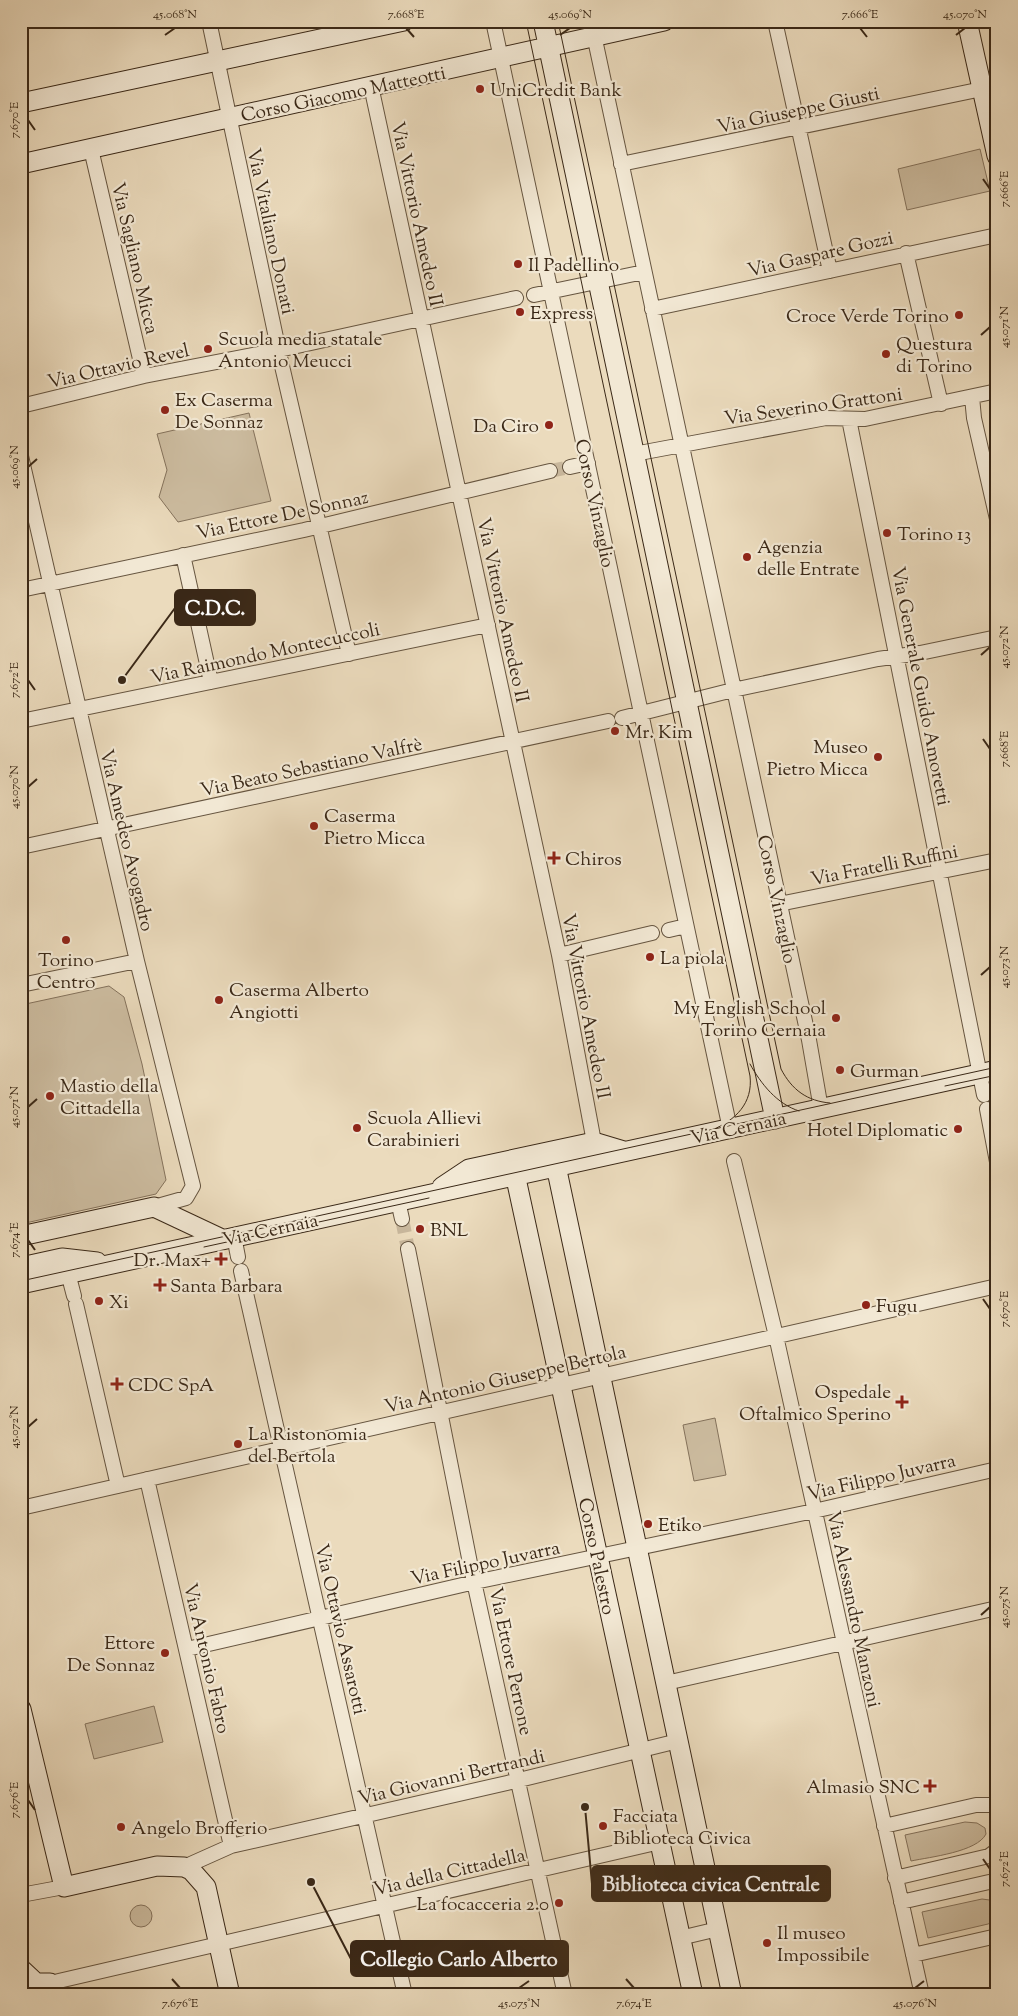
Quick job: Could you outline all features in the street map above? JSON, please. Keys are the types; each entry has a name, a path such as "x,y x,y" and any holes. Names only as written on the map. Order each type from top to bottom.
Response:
{"street":[{"name":"Via Vitaliano Donati","path":"209,21 228,118 279,350 349,654"},
{"path":"21,103 404,21"},
{"name":"Corso Vinzaglio","path":"493,21 730,1129"},
{"path":"543,21 775,1119"},
{"name":"Corso Giacomo Matteotti","path":"21,164 548,47 592,29 664,21"},
{"path":"776,21 830,271"},
{"path":"967,21 997,156"},
{"name":"Corso Vinzaglio","path":"592,29 821,1109"},
{"name":"Via Vittorio Amedeo II","path":"371,86 559,954 594,1142"},
{"name":"Via Giuseppe Giusti","path":"621,164 982,89"},
{"name":"Via Sagliano Micca","path":"91,148 144,376"},
{"name":"Via Gaspare Gozzi","path":"652,309 997,235"},
{"path":"906,253 940,404"},
{"path":"534,295 644,272"},
{"name":"Via Ottavio Revel","path":"21,406 144,376 279,350 516,298"},
{"name":"Via Severino Grattoni","path":"634,454 826,418 865,419 997,391"},
{"path":"972,397 974,418 997,519"},
{"name":"Via Generale Guido Amoretti","path":"849,419 940,873 988,1072 984,1095"},
{"name":"Via Amedeo Avogadro","path":"21,456 137,961 193,1186 186,1198 154,1207"},
{"path":"570,467 588,463"},
{"name":"Via Ettore De Sonnaz","path":"21,590 320,526 550,471"},
{"path":"183,555 210,682"},
{"name":"Via Raimondo Montecuccoli","path":"21,721 488,625"},
{"path":"622,718 733,690 896,656 997,638"},
{"name":"Via Beato Sebastiano Valfrè","path":"21,847 608,721"},
{"name":"Via Fratelli Ruffini","path":"779,904 997,860"},
{"path":"669,930 686,926"},
{"path":"559,954 652,933"},
{"path":"21,985 137,961"},
{"name":"Via Cernaia","path":"430,1194 988,1072"},
{"path":"987,1110 997,1162"},
{"name":"Via Cernaia","path":"21,1284 228,1238 400,1210 430,1194 469,1169 594,1142 626,1152"},
{"name":"Via Alessandro Manzoni","path":"734,1161 777,1340 922,1995"},
{"path":"556,1166 732,1995"},
{"name":"Corso Palestro","path":"516,1174 693,1995"},
{"path":"21,1236 154,1207 228,1238"},
{"name":"Via Ottavio Assarotti","path":"228,1238 240,1264 405,1995"},
{"name":"Via Ettore Perrone","path":"408,1249 439,1412 566,1995"},
{"name":"Via Cernaia","path":"21,1267 62,1258 110,1264"},
{"path":"68,1274 118,1486"},
{"name":"Via Antonio Giuseppe Bertola","path":"21,1508 281,1447 561,1385 777,1340 997,1286"},
{"name":"Via Filippo Juvarra","path":"187,1649 476,1582 814,1511 997,1469"},
{"name":"Via Antonio Fabro","path":"147,1479 231,1846"},
{"path":"666,1683 997,1608"},
{"path":"21,1709 64,1887"},
{"name":"Via Giovanni Bertrandi","path":"184,1867 231,1846 640,1752 678,1741"},
{"path":"884,1826 976,1805 997,1805"},
{"name":"Via della Cittadella","path":"51,1989 218,1944 660,1842"},
{"path":"898,1890 989,1856 997,1850"},
{"path":"21,1895 157,1866 184,1867 198,1875 206,1886 230,1995"},
{"path":"898,1890 989,1882 997,1883"},
{"path":"680,1938 718,1929"},
{"path":"913,1955 997,1936"},
{"path":"21,1969 36,1983 51,1989"}],"shaded area":[{"path":"980,149 990,191 907,210 898,169"},
{"path":"249,413 271,501 178,522 159,497 167,470 157,434"},
{"path":"109,986 124,997 142,1064 166,1180 156,1194 21,1224 21,1005"},
{"path":"715,1418 726,1475 694,1481 683,1425"},
{"path":"154,1706 163,1742 94,1759 85,1724"},
{"path":"965,1822 977,1823 985,1828 986,1834 973,1845 952,1853 911,1861 905,1835"},
{"path":"982,1899 997,1901 997,1920 988,1924 928,1938 922,1912"},
{"path":"137,1905 145,1905 152,1912 152,1920 145,1927 137,1927 130,1920 130,1912"}],"tunnel":[{"path":"550,471 570,467"},
{"path":"402,1219 408,1249"}],"tram line":[{"path":"526,21 750,1076 749,1094 746,1102 735,1116 712,1130"},
{"path":"558,21 781,1069 790,1083 801,1093 814,1100 830,1103"},
{"path":"750,1064 770,1092 784,1104 799,1111"},
{"path":"21,1281 997,1067"},
{"path":"945,1086 997,1075"},
{"path":"204,1247 429,1198"}],"place":[{"name":"UniCredit Bank","path":"480,89"},
{"name":"Il Padellino","path":"518,264"},
{"name":"Express","path":"520,312"},
{"name":"Croce Verde Torino","path":"959,315"},
{"name":"Scuola media statale Antonio Meucci","path":"208,349"},
{"name":"Questura di Torino","path":"886,354"},
{"name":"Ex Caserma De Sonnaz","path":"165,410"},
{"name":"Da Ciro","path":"549,425"},
{"name":"Torino 13","path":"887,533"},
{"name":"Agenzia delle Entrate","path":"747,557"},
{"name":"C.D.C.","path":"122,680"},
{"name":"Mr. Kim","path":"615,731"},
{"name":"Museo Pietro Micca","path":"878,757"},
{"name":"Caserma Pietro Micca","path":"314,826"},
{"name":"Chiros","path":"554,858"},
{"name":"Torino Centro","path":"66,940"},
{"name":"La piola","path":"650,957"},
{"name":"Caserma Alberto Angiotti","path":"219,1000"},
{"name":"My English School Torino Cernaia","path":"836,1018"},
{"name":"Gurman","path":"840,1070"},
{"name":"Mastio della Cittadella","path":"50,1096"},
{"name":"Scuola Allievi Carabinieri","path":"357,1128"},
{"name":"Hotel Diplomatic","path":"958,1129"},
{"name":"BNL","path":"420,1229"},
{"name":"Dr. Max+","path":"221,1259"},
{"name":"Santa Barbara","path":"160,1285"},
{"name":"Xi","path":"99,1301"},
{"name":"Fugu","path":"866,1305"},
{"name":"CDC SpA","path":"117,1384"},
{"name":"Ospedale Oftalmico Sperino","path":"902,1402"},
{"name":"La Ristonomia del Bertola","path":"238,1444"},
{"name":"Etiko","path":"648,1524"},
{"name":"Ettore De Sonnaz","path":"165,1653"},
{"name":"Almasio SNC","path":"930,1786"},
{"name":"Biblioteca civica Centrale","path":"585,1807"},
{"name":"Facciata Biblioteca Civica","path":"603,1826"},
{"name":"Angelo Brofferio","path":"121,1827"},
{"name":"Collegio Carlo Alberto","path":"311,1882"},
{"name":"La focacceria 2.0","path":"559,1903"},
{"name":"Il museo Impossibile","path":"767,1943"}]}
